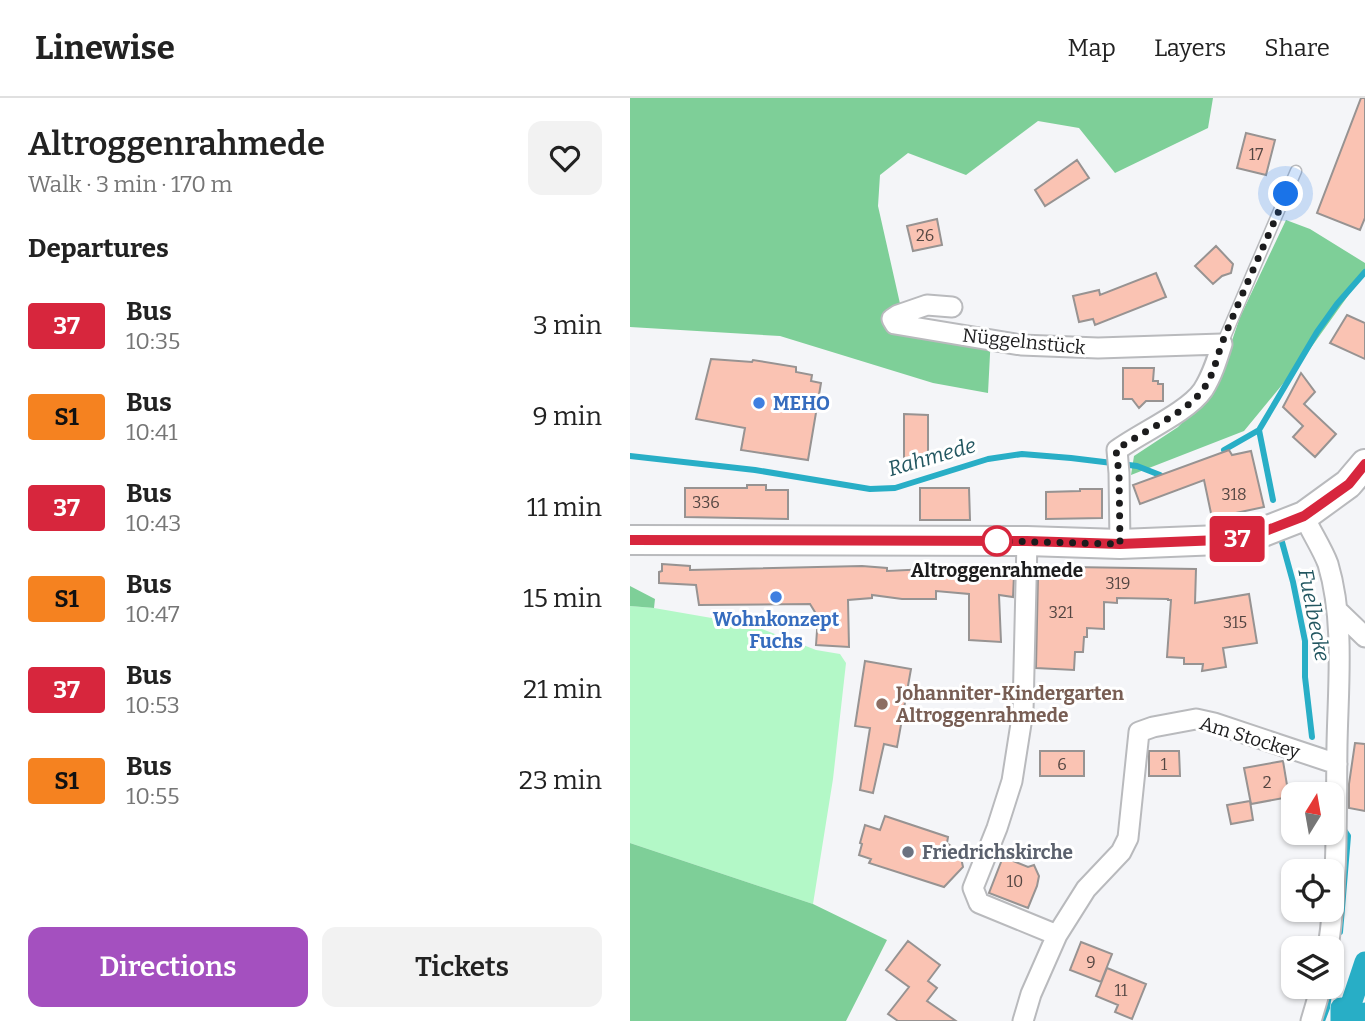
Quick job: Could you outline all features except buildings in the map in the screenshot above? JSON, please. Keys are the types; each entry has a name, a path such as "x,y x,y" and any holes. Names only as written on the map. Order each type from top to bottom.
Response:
{"main road":[{"path":"630,540 1027,541 1120,544 1245,539 1304,516 1349,484 1365,464"}],"street":[{"name":"Nüggelnstück","path":"953,307 926,305 892,319 895,324 1021,345 1098,348 1222,344"},
{"path":"1120,544 1116,450 1178,411 1201,393 1212,374 1222,344"},
{"path":"1304,516 1327,563 1337,610 1335,866 1330,936"},
{"path":"1027,541 1023,711 1014,769 997,828 973,888 979,903 1057,935"},
{"path":"1337,610 1365,636"},
{"name":"Am Stockey","path":"1023,1021 1031,994 1057,935 1086,889 1121,852 1128,838 1139,732 1196,719 1337,764"},
{"path":"1311,1021 1317,999"}],"lane":[{"path":"1222,344 1296,171"}],"green space":[{"path":"630,98 1213,98 1208,128 1115,173 1079,128 1038,121 966,175 908,153 880,175 878,206 901,308 909,318 991,335 988,393 933,383 780,336 630,327"},
{"path":"1286,220 1310,229 1365,263 1365,272 1300,363 1244,431 1131,475 1134,456 1178,427 1208,395 1224,364 1240,317"},
{"path":"630,586 655,599 654,608 630,606"},
{"path":"630,606 752,625 816,650 840,654 846,663 833,779 813,904 630,843"},
{"path":"630,843 813,904 887,940 846,1021 630,1021"}],"waterway":[{"name":"Rahmede","path":"1224,450 1259,430 1317,332 1365,272"},
{"name":"Fuelbecke","path":"1259,430 1273,500"},
{"name":"Rahmede","path":"630,456 755,470 870,489 895,488 988,459 1022,454 1137,466 1160,475"},
{"name":"Fuelbecke","path":"1282,542 1305,641 1305,677 1312,737"},
{"name":"Fuelbecke","path":"1340,932 1348,836 1344,830"},
{"path":"1341,1021 1341,1008 1349,1010 1365,962"},
{"name":"Fuelbecke","path":"1322,1021 1328,999"},
{"path":"1361,1021 1365,1013"}],"bus line":[{"name":"37","path":"630,540 1027,541 1120,544 1245,539 1304,516 1349,484 1365,464"}],"place":[{"name":"MEHO","path":"759,403"},
{"name":"Altroggenrahmede","path":"997,541"},
{"name":"Wohnkonzept Fuchs","path":"776,597"},
{"name":"Johanniter-Kindergarten Altroggenrahmede","path":"882,704"},
{"name":"Friedrichskirche","path":"908,852"}],"route":[{"path":"997,541 1120,544 1116,450 1178,411 1201,393 1212,374 1222,344 1286,194"}]}
